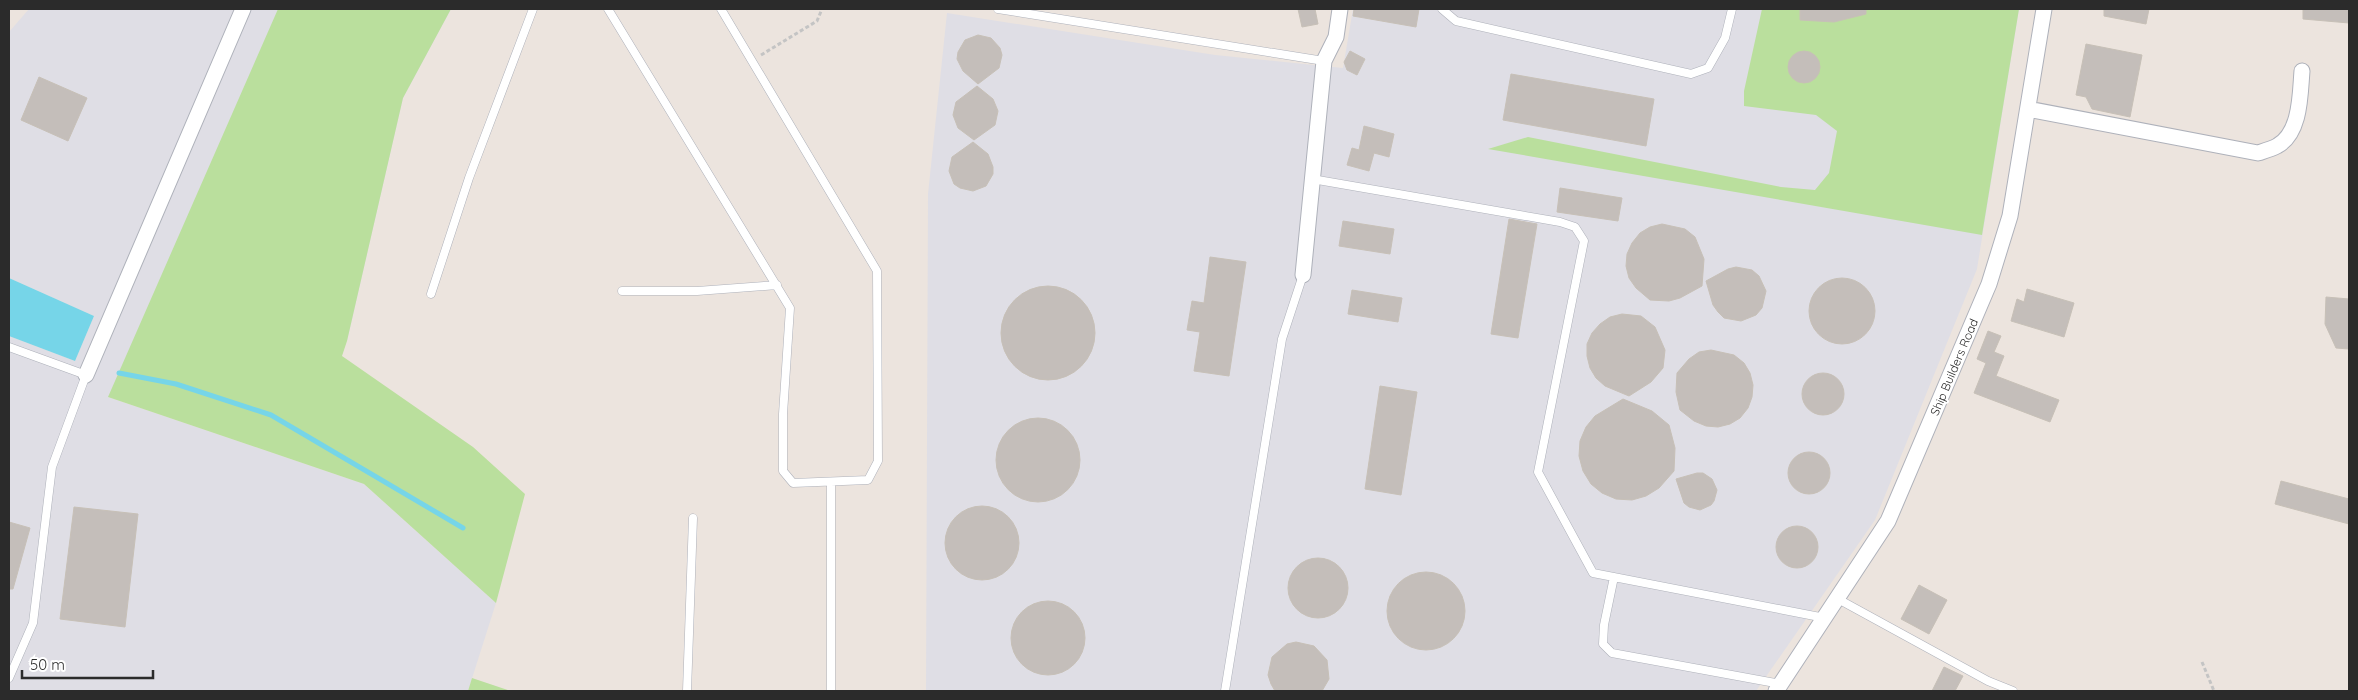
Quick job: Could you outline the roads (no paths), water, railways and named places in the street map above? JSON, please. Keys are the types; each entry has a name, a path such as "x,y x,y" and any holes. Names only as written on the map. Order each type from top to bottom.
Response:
{"street":[{"path":"86,375 244,9"},
{"path":"1303,275 1324,61 1336,36 1340,9"},
{"name":"Ship Builders Road","path":"1778,688 1888,521 1989,284 2010,216 2044,9"},
{"path":"2028,109 2258,153 2278,145 2290,133 2297,112 2302,71"}],"lane":[{"path":"431,294 469,178 534,9"},
{"path":"608,9 790,308 783,414 783,471 793,483 831,483 868,480 878,461 878,271 720,9"},
{"path":"998,9 1021,10 1324,61"},
{"path":"1442,9 1456,21 1691,74 1708,68 1725,38 1732,9"},
{"path":"1312,179 1560,222 1575,227 1584,241 1538,472 1593,573 1825,618"},
{"path":"1224,691 1282,339 1303,275"},
{"path":"622,291 697,291 776,285"},
{"path":"9,347 86,375 52,467 33,623 9,678"},
{"path":"831,483 831,691"},
{"path":"687,691 693,518"},
{"path":"1614,577 1604,626 1603,644 1612,652 1778,688"},
{"path":"1838,599 1988,681 2013,691"}],"water":[{"path":"9,278 94,316 75,361 9,336"}],"waterway":[{"path":"119,373 176,384 271,415 463,528"}]}
